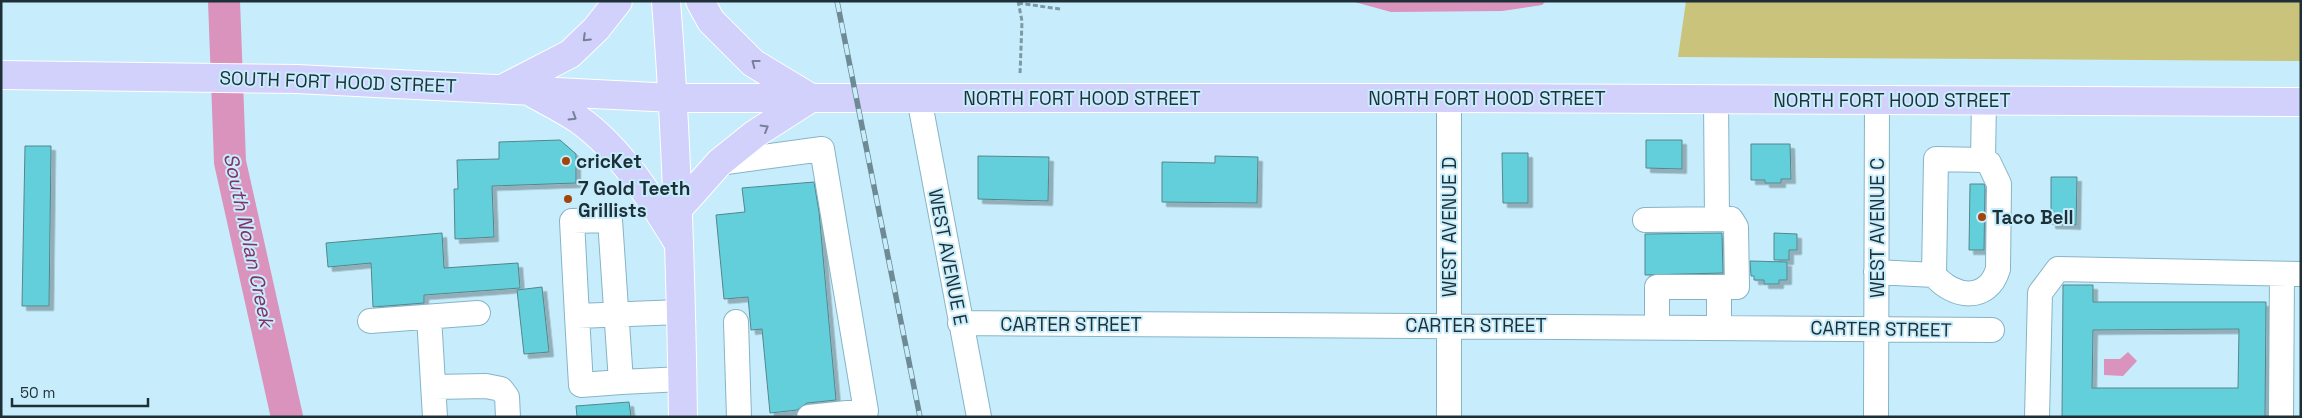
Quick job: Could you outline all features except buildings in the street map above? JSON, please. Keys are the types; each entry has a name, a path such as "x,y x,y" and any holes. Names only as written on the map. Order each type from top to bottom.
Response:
{"main road":[{"path":"504,88 570,54 596,28 618,1"},
{"path":"666,1 674,98 680,246 682,417"},
{"path":"678,209 719,162 755,134 811,98 753,63 711,21 700,1"},
{"name":"SOUTH FORT HOOD STREET","path":"1,75 298,78 504,88 531,92 674,98"},
{"path":"531,92 579,120 612,150 645,190 680,246"},
{"name":"NORTH FORT HOOD STREET","path":"674,98 1449,98 2301,102"}],"street":[{"name":"WEST AVENUE E","path":"919,98 979,417"},
{"name":"WEST AVENUE D","path":"1449,98 1449,417"},
{"path":"1716,99 1717,219"},
{"name":"WEST AVENUE C","path":"1876,417 1878,100"},
{"path":"1983,160 1984,100"},
{"path":"719,162 822,149 866,414 809,417"},
{"path":"1876,272 1934,275 1952,291 1965,294 1988,288 1994,281 1998,269 1999,184 1989,163 1983,160 1936,159 1934,275"},
{"path":"1645,220 1731,219 1736,227 1737,287 1657,287 1657,326"},
{"path":"621,382 610,220 572,221 581,385 682,380"},
{"path":"2037,417 2040,294 2058,269 2292,274 2281,417"},
{"path":"1719,287 1719,327"},
{"path":"577,316 681,312"},
{"path":"370,321 478,313"},
{"path":"430,317 435,417"},
{"path":"736,322 740,417"},
{"name":"CARTER STREET","path":"960,323 1657,326 1992,330"},
{"path":"434,387 486,386 501,389 507,397 508,417"}],"path":[{"path":"1020,98 1022,21 1018,2 1060,9"}],"shaded area":[{"path":"1351,1 1546,1 1542,5 1502,11 1391,12"},
{"path":"1686,1 2301,1 2301,61 1678,57"},
{"path":"2128,352 2137,361 2123,376 2104,375 2104,359 2120,359"}],"waterway":[{"name":"South Nolan Creek","path":"224,1 230,162 287,417"}],"railway":[{"path":"837,1 920,417"}],"place":[{"name":"cricKet","path":"566,161"},
{"name":"7 Gold Teeth Grillists","path":"568,199"},
{"name":"Taco Bell","path":"1982,217"}]}
